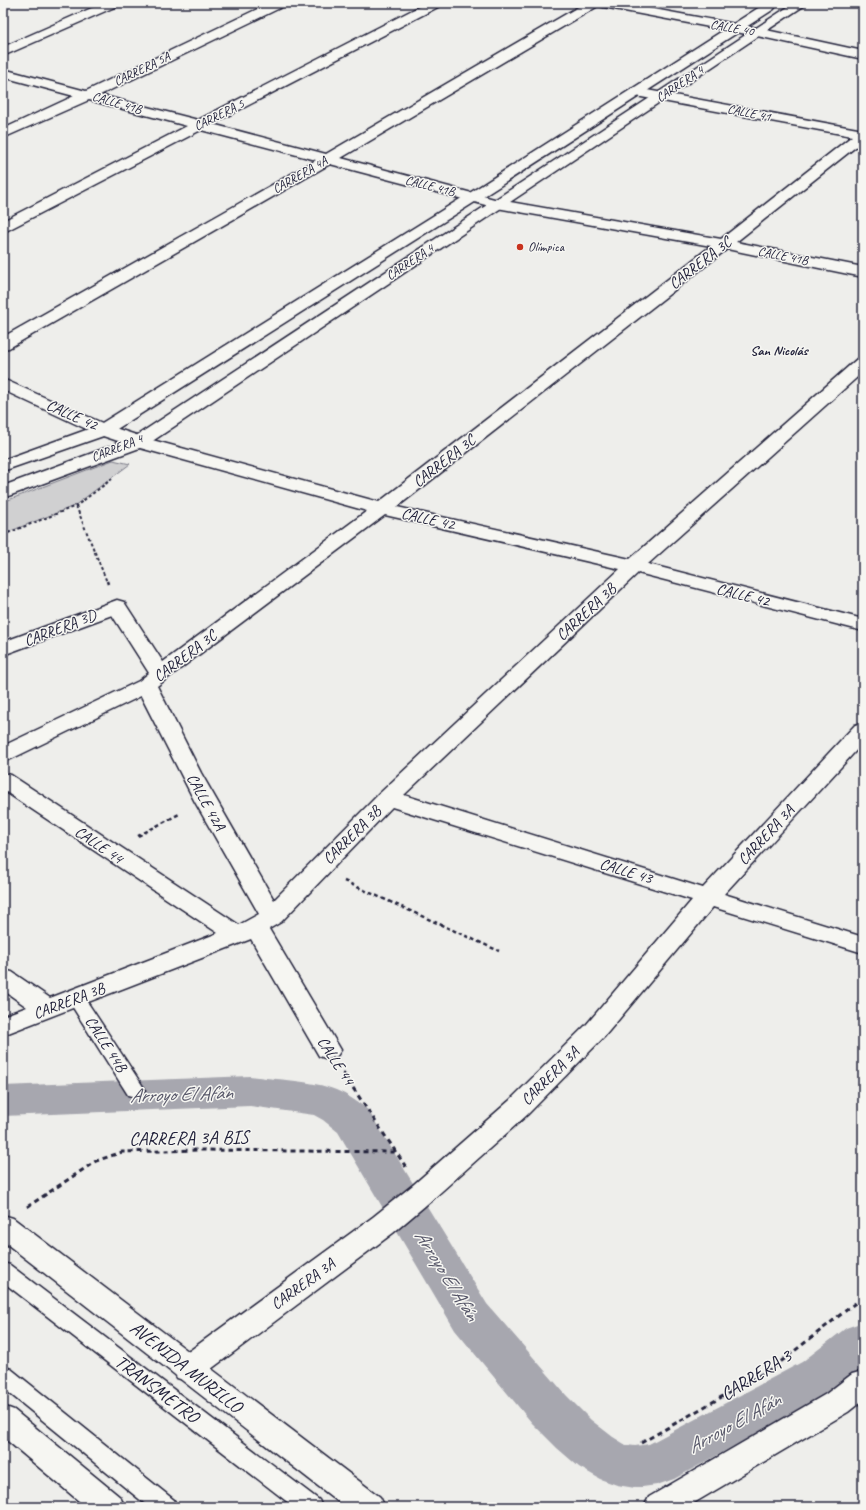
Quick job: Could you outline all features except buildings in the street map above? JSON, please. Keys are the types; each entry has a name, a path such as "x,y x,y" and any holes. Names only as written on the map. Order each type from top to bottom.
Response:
{"street":[{"path":"3,52 113,3"},
{"name":"CARRERA 5A","path":"3,134 280,3"},
{"name":"CARRERA 5","path":"3,227 436,3"},
{"name":"CARRERA 4A","path":"3,344 327,160 594,3"},
{"name":"CALLE 40","path":"601,3 757,32 863,55"},
{"name":"CARRERA 4","path":"3,466 103,430 473,197 774,3"},
{"name":"CARRERA 4","path":"3,492 139,442 802,3"},
{"name":"CALLE 41B","path":"3,73 198,126 497,204 724,244 863,272"},
{"name":"CALLE 41","path":"636,92 863,134"},
{"name":"CARRERA 3C","path":"3,754 153,680 382,509 724,244 863,134"},
{"name":"CARRERA 3B","path":"3,1026 255,926 318,869 388,798 634,566 863,363"},
{"name":"CALLE 42","path":"3,384 103,430 139,442 382,509 634,566 863,625"},
{"name":"CARRERA 3D","path":"3,649 117,606"},
{"name":"CALLE 42A","path":"117,606 153,680 171,739 204,801 255,926"},
{"name":"CARRERA 3A","path":"188,1369 383,1225 423,1192 518,1108 594,1032 709,896 863,730"},
{"name":"CALLE 44","path":"3,780 109,852 255,926 328,1050"},
{"name":"CALLE 43","path":"388,798 709,896 863,945"},
{"path":"3,978 48,1009"},
{"name":"AVENIDA MURILLO","path":"13,1218 188,1369 370,1507"},
{"path":"664,1506 837,1403 863,1383"},
{"path":"3,1419 109,1507"}],"lane":[{"name":"CALLE 44B","path":"76,998 135,1090"},
{"name":"TRANSMETRO","path":"3,1271 311,1507"},
{"path":"3,1375 166,1507"}],"path":[{"path":"3,535 76,506 112,478"},
{"path":"76,506 117,606"},
{"path":"109,852 204,801"},
{"name":"CARRERA 3B","path":"318,869 499,951"},
{"name":"CALLE 44","path":"328,1050 423,1192"},
{"name":"CARRERA 3A BIS","path":"13,1218 96,1161 122,1152 199,1150 397,1152"},
{"name":"CARRERA 3","path":"641,1443 774,1367 863,1297"}],"shaded area":[{"path":"113,460 130,464 74,506 3,534 3,502"}],"waterway":[{"name":"Arroyo El Afán","path":"3,1101 250,1091 322,1101 338,1109 353,1121 471,1317 549,1409 574,1434 596,1452 617,1464 635,1467 657,1464 819,1376 863,1341"}],"place":[{"name":"Olímpica","path":"520,247"}],"district":[{"name":"San Nicolás","path":"779,350"}]}
